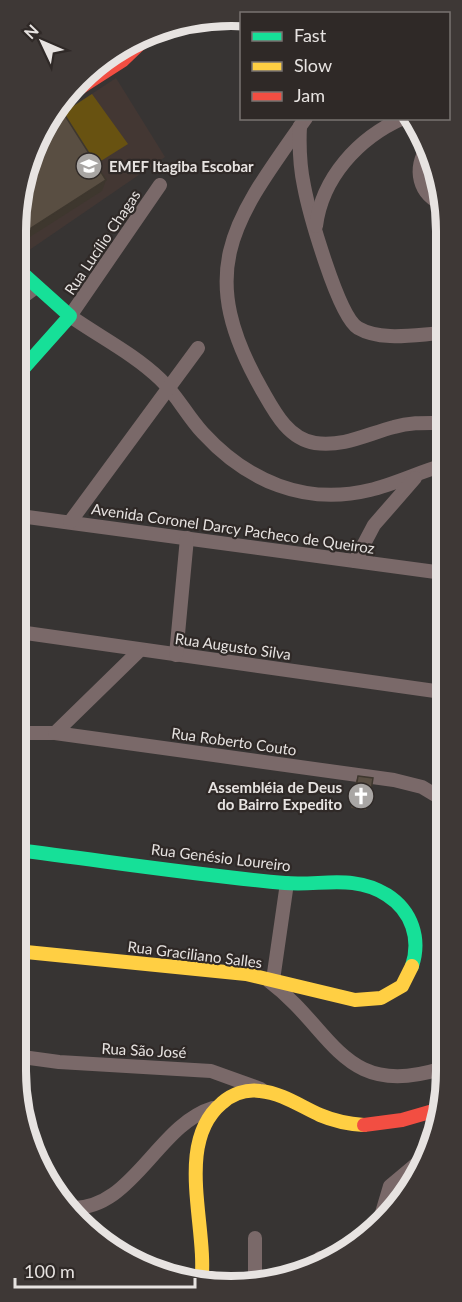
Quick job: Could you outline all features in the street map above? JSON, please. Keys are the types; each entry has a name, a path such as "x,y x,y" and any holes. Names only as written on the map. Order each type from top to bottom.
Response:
{"street":[{"path":"92,80 123,60 133,51"},
{"path":"316,230 324,194 342,164 367,141 400,120"},
{"path":"303,122 303,184 342,306 353,324 370,333 392,335 436,333"},
{"path":"303,122 249,202 230,245 227,262 228,301 239,345 248,366 284,423 301,438 313,442 346,442 410,423 436,423"},
{"path":"422,156 419,179 430,197 434,199"},
{"name":"Rua Lucílio Chagas","path":"70,316 160,185"},
{"path":"26,277 70,316 144,365 169,388 198,428 225,455 264,482 293,492 314,495 350,494 389,485 436,467"},
{"path":"26,294 36,287"},
{"path":"26,365 70,316"},
{"path":"70,522 198,348"},
{"path":"355,561 374,525 389,504 418,475 436,467"},
{"name":"Avenida Coronel Darcy Pacheco de Queiroz","path":"26,517 436,572"},
{"path":"176,655 187,538"},
{"name":"Rua Augusto Silva","path":"26,633 436,691"},
{"path":"55,733 140,650"},
{"name":"Rua Roberto Couto","path":"26,733 55,733 393,780 422,787 436,795"},
{"name":"Rua Genésio Loureiro","path":"26,851 287,883 358,882 399,903 411,921 416,954 409,977 402,986 381,998 368,1000 340,998 269,979"},
{"name":"Rua Graciliano Salles","path":"269,979 287,883"},
{"name":"Rua Graciliano Salles","path":"26,952 269,979 286,994 338,1051 372,1073 394,1078 409,1077 436,1070"},
{"name":"Rua São José","path":"26,1058 59,1062 211,1071 269,1092"},
{"path":"77,1207 91,1205 112,1193 130,1178 179,1127 202,1111 245,1092 269,1092 328,1118 351,1123 389,1123 432,1111"},
{"path":"202,1274 204,1246 196,1161 198,1141 213,1108"},
{"path":"383,1209 390,1186 412,1168"},
{"path":"255,1238 255,1275"}],"shaded area":[{"name":"EMEF Itagiba Escobar","path":"116,78 165,157 26,252 27,204 33,178 41,152 64,112"},
{"path":"92,94 128,144 88,169 57,122 64,112"}],"building":[{"path":"63,113 106,180 26,231 27,204 41,152"},
{"name":"Assembléia de Deus do Bairro Expedito","path":"358,776 373,778 369,803 354,800"}],"traffic: fast":[{"path":"26,276 70,316 26,365"},
{"path":"26,851 251,880 298,884 337,882 362,885 387,895 403,909 408,917 415,936 415,956 412,966"}],"traffic: slow":[{"path":"26,952 246,974 355,1000 381,998 402,986 412,966"},
{"path":"201,1274 196,1164 199,1141 207,1120 222,1103 244,1092 268,1092 331,1119 364,1125"}],"traffic: jam":[{"path":"92,80 123,60 133,51"},
{"path":"364,1125 402,1120 432,1111"}],"place":[{"name":"EMEF Itagiba Escobar","path":"89,166"},
{"name":"Assembléia de Deus do Bairro Expedito","path":"361,796"}]}
